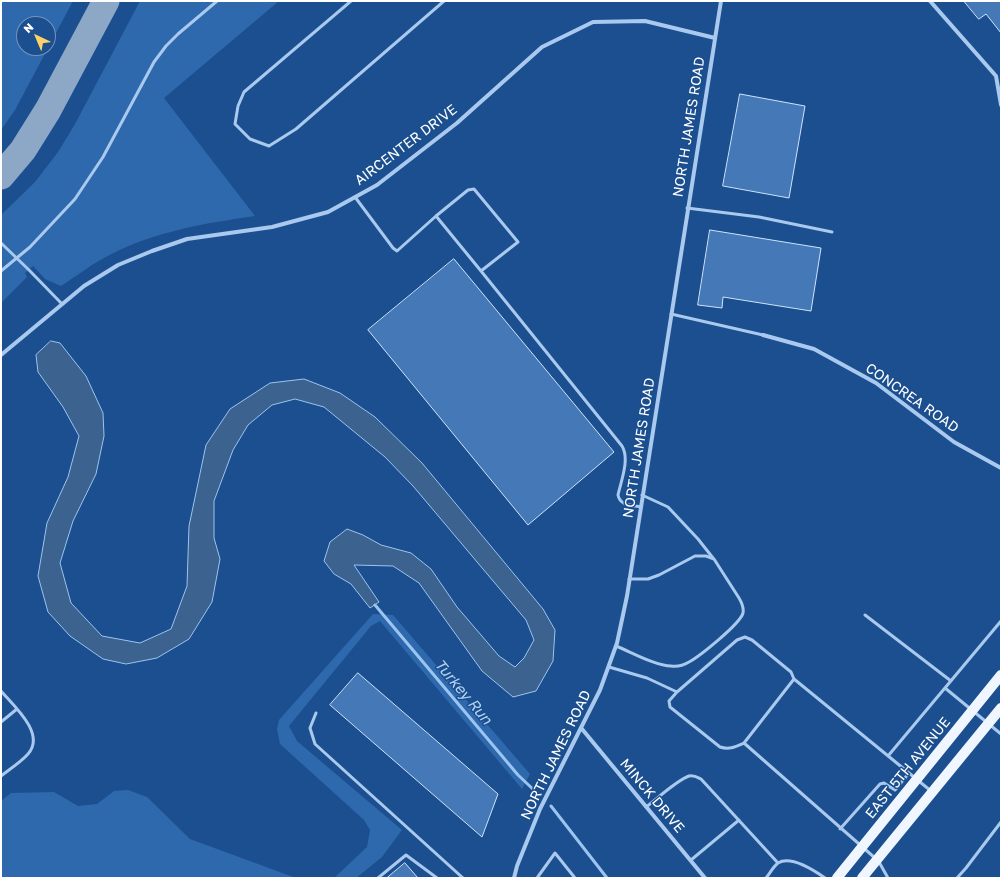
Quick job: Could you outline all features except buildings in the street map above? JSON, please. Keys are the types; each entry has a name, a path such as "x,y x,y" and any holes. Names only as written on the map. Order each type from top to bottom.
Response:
{"main road":[{"name":"EAST 5TH AVENUE","path":"837,878 862,848 913,776 972,711 1001,676"},
{"path":"862,878 1001,708"}],"street":[{"name":"NORTH JAMES ROAD","path":"514,878 517,866 540,808 582,729 600,690 616,646 629,579 721,1"},
{"path":"930,1 996,76 1001,105"},
{"name":"AIRCENTER DRIVE","path":"1,355 84,286 118,264 187,240 272,227 328,212 377,185 457,123 542,47 593,22 646,22 715,38"},
{"name":"CONCREA ROAD","path":"763,335 814,349 876,384 954,442 1001,468"},
{"name":"MINCK DRIVE","path":"582,729 705,878"}],"lane":[{"path":"1,271 30,247 75,199 103,157 154,62 166,46 178,34 217,1"},
{"path":"351,1 244,92 238,106 235,124 250,139 269,146 296,129 444,1"},
{"path":"355,197 393,248 397,251 468,190 474,189 518,242 481,271"},
{"path":"687,208 759,217 832,232"},
{"path":"436,216 622,446 624,449 625,461 618,499 624,504 640,506"},
{"path":"1,243 62,304"},
{"path":"671,314 763,335"},
{"path":"616,646 662,665 672,667 681,665 690,661 733,627 740,620 743,612 743,604 714,559 698,538 668,507 642,495"},
{"path":"629,579 648,579 659,575 695,556 706,556 714,559"},
{"path":"865,615 951,681"},
{"path":"888,756 999,626 1001,621"},
{"path":"794,679 744,743 732,748 725,749 720,747 670,707 670,701 677,692 737,640 744,637 752,640 785,667 791,672 794,679 932,792"},
{"path":"609,667 647,678 677,692"},
{"path":"945,688 1001,734"},
{"path":"1,691 32,729 34,744 29,754 1,776"},
{"path":"1,722 17,709"},
{"path":"316,713 310,728 315,744 463,878"},
{"path":"744,743 840,829 877,859 888,878"},
{"path":"646,806 683,779 690,776 696,776 701,779 778,863"},
{"path":"840,829 880,784 884,783 894,790 913,776"},
{"path":"691,860 739,820"},
{"path":"957,878 1001,822"},
{"path":"537,878 555,853 575,878"},
{"path":"378,878 406,855 437,878"},
{"path":"766,878 778,863 784,861 794,862 812,869 825,878"},
{"path":"960,875 963,878"}],"shaded area":[{"path":"1,1 73,1 56,33 56,16 16,16 16,56 44,56 15,110 1,130"},
{"path":"140,1 279,1 164,98 255,216 176,230 139,242 102,259 61,286 45,279 33,266 25,273 27,277 1,303 1,215 35,182 58,152 75,124"},
{"path":"51,341 60,343 86,376 103,413 104,436 96,474 73,521 60,563 71,603 102,636 140,643 171,629 187,586 189,526 206,445 230,409 270,383 304,379 340,393 375,417 422,463 543,609 555,630 553,661 536,691 513,697 482,671 419,583 393,566 354,565 379,602 370,608 351,584 334,574 324,561 330,542 347,529 363,535 381,545 411,553 431,569 457,607 499,656 515,667 524,658 534,640 526,620 413,486 385,457 324,407 295,399 272,405 248,425 233,450 214,501 214,538 220,559 212,602 189,639 157,658 126,664 103,659 70,636 48,612 38,576 47,523 68,477 79,436 63,407 38,372 36,355"},
{"path":"373,614 393,615 530,774 522,789 380,621 371,626 289,726 297,741 402,830 382,857 356,878 334,878 367,847 370,830 364,820 280,744 277,729 279,720"},
{"path":"128,790 147,797 190,839 296,878 1,878 1,801 11,793 54,792 78,806 97,804 114,791"}],"waterway":[{"name":"Turkey Run","path":"375,605 518,775 536,792"},
{"name":"Turkey Run","path":"551,806 607,878"}],"taxiway":[{"path":"1,176 23,150 48,110 106,1"}]}
